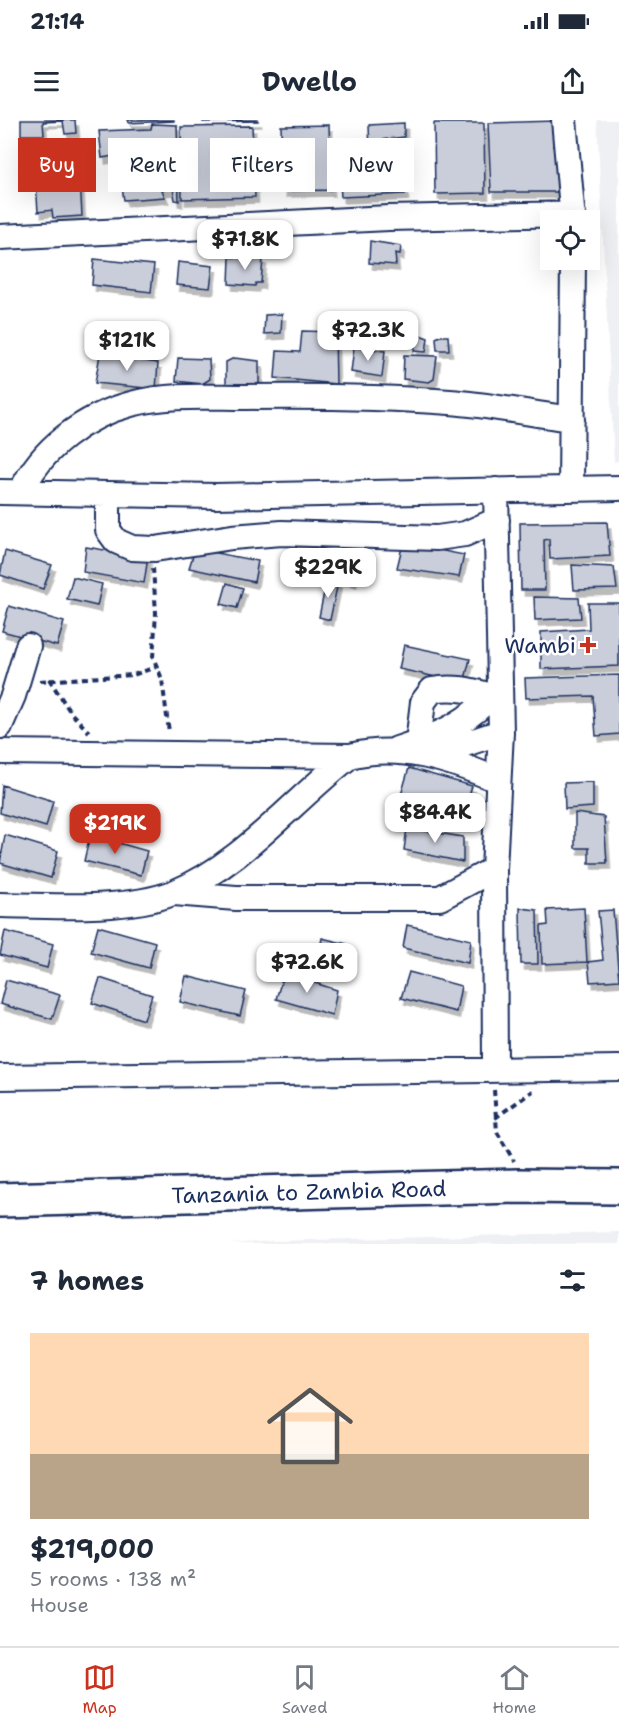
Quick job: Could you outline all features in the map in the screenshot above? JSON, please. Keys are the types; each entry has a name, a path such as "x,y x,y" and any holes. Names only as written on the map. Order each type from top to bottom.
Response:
{"highway":[{"name":"Tanzania to Zambia Road","path":"0,1200 517,1185 619,1187"}],"street":[{"path":"564,120 572,210"},
{"path":"0,237 377,219 540,217"},
{"path":"571,489 573,270"},
{"path":"10,492 59,442 94,417 132,403 175,398 364,398 452,402 572,419"},
{"path":"10,492 216,496 619,488"},
{"path":"495,1068 494,869 501,732 496,692 496,490"},
{"path":"108,494 108,530 116,541 132,548 155,549 282,532 437,538 465,534 497,520"},
{"path":"0,726 13,696 28,646"},
{"path":"422,749 423,702 432,690 448,687 496,692"},
{"path":"422,749 470,717 496,692"},
{"path":"0,752 350,756 422,749 501,732"},
{"path":"422,749 497,780"},
{"path":"172,893 219,868 350,756"},
{"path":"0,905 121,903 172,893 236,898 440,898 494,869"},
{"path":"0,1077 495,1068 619,1068"}],"path":[{"path":"155,549 153,585 156,613 153,644 156,667 162,679 173,754"},
{"path":"13,696 29,684 49,679 133,675 156,667"},
{"path":"49,679 71,713 111,753"},
{"path":"495,1068 495,1118 500,1140 515,1163 517,1185"},
{"path":"495,1118 520,1102 554,1068"}],"shaded area":[{"path":"597,120 619,120 619,461 614,462"},
{"path":"619,1232 619,1244 227,1244 274,1241"}],"building":[{"path":"21,120 75,120 76,133 65,134 63,121 43,122 44,135 21,135"},
{"path":"128,120 174,120 174,121 129,123"},
{"path":"203,120 258,120 258,121 203,122"},
{"path":"555,121 559,192 491,192 488,123"},
{"path":"404,123 404,137 369,138 369,125"},
{"path":"434,123 484,123 485,193 435,194"},
{"path":"152,124 177,125 177,138 108,138 108,157 102,158 99,131 151,129"},
{"path":"329,125 327,190 315,190 315,138 281,138 281,126"},
{"path":"252,126 253,138 210,138 210,192 255,192 255,197 182,199 182,192 198,192 198,138 181,138 181,127"},
{"path":"37,192 81,192 82,216 53,218 52,210 38,212"},
{"path":"123,192 163,192 165,197 124,200"},
{"path":"174,192 179,192 179,201 175,200"},
{"path":"341,192 405,192 405,194 341,197"},
{"path":"370,241 401,246 400,254 395,253 396,265 369,263"},
{"path":"230,257 263,259 261,283 256,283 255,286 229,284"},
{"path":"94,259 154,265 151,292 92,285"},
{"path":"178,262 213,266 210,288 176,285"},
{"path":"282,314 281,333 264,334 265,315"},
{"path":"302,331 335,332 336,384 275,378 277,351 300,352"},
{"path":"420,335 428,338 426,352 414,351 415,338"},
{"path":"448,336 449,350 437,350 436,338"},
{"path":"354,347 385,351 382,377 351,372"},
{"path":"100,354 158,363 156,389 95,383"},
{"path":"404,355 437,356 434,379 429,382 403,379"},
{"path":"178,358 209,359 210,379 202,384 176,381"},
{"path":"234,358 259,361 259,386 226,384 226,362"},
{"path":"607,522 610,556 550,559 549,539 544,540 545,590 521,590 520,523"},
{"path":"403,543 464,555 459,577 397,568"},
{"path":"297,544 359,556 353,581 291,567"},
{"path":"86,547 148,557 144,583 83,572"},
{"path":"195,549 258,561 254,582 189,568"},
{"path":"5,551 52,565 43,589 0,575"},
{"path":"572,565 614,567 617,589 574,590"},
{"path":"73,577 102,584 97,606 67,599"},
{"path":"327,578 338,582 330,620 319,617"},
{"path":"227,583 243,588 237,608 221,604"},
{"path":"534,597 579,598 581,618 535,620"},
{"path":"588,603 619,603 619,666 541,669 541,632 589,629"},
{"path":"9,606 64,622 57,646 2,631"},
{"path":"404,645 470,659 464,683 399,669"},
{"path":"619,675 619,734 596,736 593,696 526,698 525,678"},
{"path":"409,768 472,786 464,812 401,795"},
{"path":"593,782 593,807 565,809 564,783"},
{"path":"2,785 53,801 46,827 0,813"},
{"path":"575,813 604,817 607,863 589,863 589,848 575,848"},
{"path":"407,828 463,837 463,862 404,850"},
{"path":"5,835 58,851 51,878 0,863"},
{"path":"90,835 147,851 141,875 84,861"},
{"path":"520,908 537,910 538,964 521,964"},
{"path":"584,908 587,962 542,964 541,926 548,925 547,910"},
{"path":"613,910 619,980 590,982 588,962 603,960 598,911"},
{"path":"407,925 471,940 468,963 403,948"},
{"path":"98,926 155,942 149,968 91,952"},
{"path":"5,931 53,944 47,968 0,955"},
{"path":"322,938 347,944 344,955 320,949"},
{"path":"409,972 461,986 456,1012 401,998"},
{"path":"284,973 337,990 332,1015 276,999"},
{"path":"186,976 246,991 240,1016 180,1002"},
{"path":"100,978 152,995 144,1020 92,1003"},
{"path":"6,980 60,995 52,1019 0,1004"}],"place":[{"name":"Wambi","path":"588,645"}]}
